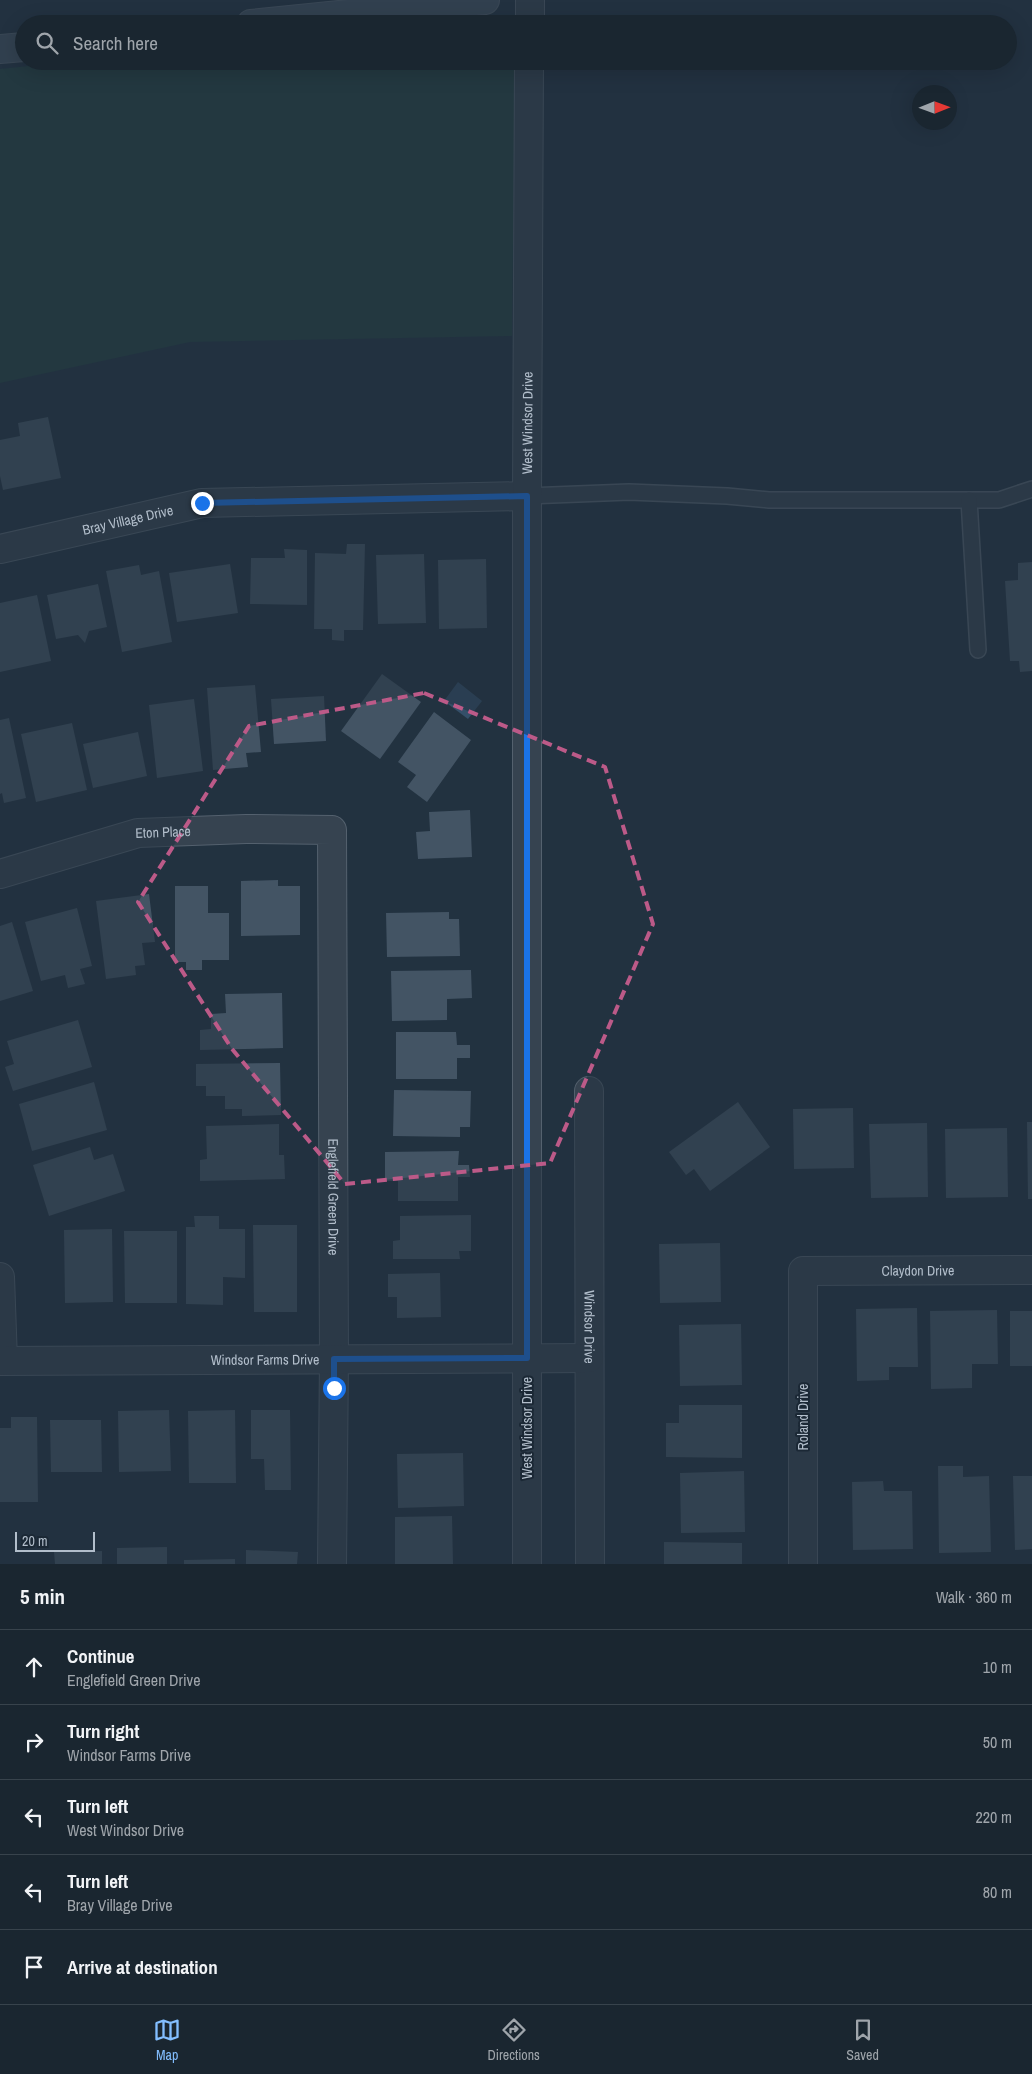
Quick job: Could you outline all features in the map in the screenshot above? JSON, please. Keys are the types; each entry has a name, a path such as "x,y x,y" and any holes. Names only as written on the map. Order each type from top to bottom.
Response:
{"main road":[{"path":"339,15 485,0"},
{"path":"0,49 15,48"}],"street":[{"path":"530,0 530,15"},
{"name":"West Windsor Drive","path":"527,1564 527,496 530,70"},
{"name":"Bray Village Drive","path":"0,549 202,503 527,496"},
{"name":"Eton Place","path":"0,874 138,833 246,829 332,830"},
{"name":"Englefield Green Drive","path":"332,830 334,1359 332,1564"},
{"name":"Windsor Drive","path":"589,1091 590,1564"},
{"name":"Claydon Drive","path":"803,1271 1032,1270"},
{"name":"Roland Drive","path":"803,1271 803,1564"},
{"path":"0,1277 2,1361"},
{"name":"Windsor Farms Drive","path":"2,1361 590,1358"}],"lane":[{"path":"527,496 629,492 727,496 769,500 999,500 1032,489"},
{"path":"969,500 978,650"}],"highlighted area":[{"path":"424,693 605,767 653,924 550,1163 345,1184 232,1049 138,902 249,726"}],"green space":[{"path":"15,67 15,70 515,70 512,336 190,342 0,383 0,69"}],"water":[{"path":"458,682 482,701 468,719 444,701"}],"building":[{"path":"48,417 61,478 3,490 0,476 0,440 20,436 18,423"},
{"path":"347,544 365,544 363,630 344,630 344,641 332,640 332,629 314,629 315,553 346,554"},
{"path":"284,549 307,550 307,605 250,604 251,558 285,558"},
{"path":"424,554 426,623 378,624 376,555"},
{"path":"486,559 487,628 439,629 438,560"},
{"path":"1032,562 1032,671 1020,672 1019,661 1010,661 1005,581 1018,580 1018,563"},
{"path":"230,564 238,613 177,622 169,573"},
{"path":"139,565 141,575 159,571 172,642 122,652 106,571"},
{"path":"98,584 107,627 89,631 85,643 78,635 56,639 47,595"},
{"path":"37,595 51,661 0,672 0,603"},
{"path":"382,674 421,702 380,759 341,731"},
{"path":"255,685 261,752 246,753 248,767 213,770 207,688"},
{"path":"324,696 326,741 274,744 271,699"},
{"path":"194,699 203,771 157,778 149,705"},
{"path":"434,712 471,740 427,802 407,787 416,775 398,762"},
{"path":"9,718 26,798 4,803 2,793 0,794 0,720"},
{"path":"72,723 87,790 36,802 21,734"},
{"path":"138,732 147,776 93,788 83,744"},
{"path":"470,810 472,857 418,859 416,832 430,831 429,812"},
{"path":"278,880 278,886 300,886 300,935 241,936 241,881"},
{"path":"175,886 208,886 208,913 229,913 229,960 202,960 202,970 186,970 186,962 175,962"},
{"path":"149,894 155,942 142,943 145,965 135,966 136,975 106,979 96,901"},
{"path":"77,908 92,966 80,969 85,984 68,988 65,975 41,981 25,922"},
{"path":"449,912 449,919 459,919 460,956 387,957 386,913"},
{"path":"12,922 33,991 0,1001 0,926"},
{"path":"471,970 472,998 447,999 447,1020 392,1021 391,971"},
{"path":"282,993 283,1048 200,1050 200,1030 211,1029 211,1014 226,1013 225,994"},
{"path":"78,1020 92,1067 13,1091 5,1067 14,1064 7,1041"},
{"path":"396,1032 456,1032 457,1045 470,1045 470,1058 457,1058 457,1079 396,1079"},
{"path":"280,1063 281,1115 242,1116 242,1109 225,1109 225,1096 206,1096 206,1086 196,1086 196,1064"},
{"path":"94,1082 107,1130 32,1151 19,1104"},
{"path":"394,1090 471,1091 470,1127 460,1127 460,1137 393,1136"},
{"path":"738,1102 770,1147 710,1191 694,1169 686,1175 669,1152"},
{"path":"853,1108 854,1168 794,1169 793,1109"},
{"path":"1027,1122 1032,1122 1032,1199 1028,1199"},
{"path":"927,1123 928,1197 871,1198 869,1124"},
{"path":"279,1124 279,1155 284,1155 285,1179 200,1181 200,1160 207,1159 206,1126"},
{"path":"1007,1128 1008,1197 946,1198 945,1129"},
{"path":"90,1147 94,1160 113,1154 125,1191 49,1216 33,1165"},
{"path":"459,1151 458,1165 469,1165 470,1177 458,1177 458,1201 398,1201 398,1181 385,1181 385,1152"},
{"path":"471,1215 471,1251 459,1251 460,1259 393,1259 393,1241 400,1240 400,1216"},
{"path":"194,1216 219,1216 219,1229 245,1229 245,1278 223,1277 223,1305 186,1304 186,1227 195,1227"},
{"path":"253,1225 297,1225 297,1312 254,1312"},
{"path":"112,1229 113,1302 65,1303 64,1230"},
{"path":"124,1231 177,1231 177,1303 125,1303"},
{"path":"720,1243 721,1302 660,1303 659,1244"},
{"path":"440,1273 441,1317 397,1318 397,1297 388,1297 388,1274"},
{"path":"917,1308 918,1367 889,1367 889,1380 857,1381 856,1309"},
{"path":"997,1310 998,1364 972,1364 972,1388 931,1389 930,1311"},
{"path":"1010,1311 1032,1311 1032,1366 1010,1366"},
{"path":"741,1324 742,1385 680,1386 679,1325"},
{"path":"679,1405 742,1405 742,1458 666,1457 666,1423 679,1423"},
{"path":"169,1410 171,1471 119,1472 118,1411"},
{"path":"235,1410 236,1483 189,1483 188,1411"},
{"path":"251,1410 290,1410 291,1490 265,1490 264,1459 251,1459"},
{"path":"11,1417 37,1417 38,1502 0,1502 0,1428 11,1428"},
{"path":"50,1420 101,1420 102,1472 51,1472"},
{"path":"463,1453 464,1506 398,1508 397,1454"},
{"path":"938,1466 963,1466 963,1477 989,1476 991,1552 939,1553"},
{"path":"744,1471 745,1532 681,1533 680,1473"},
{"path":"1013,1476 1032,1476 1032,1549 1015,1550"},
{"path":"883,1481 884,1491 912,1491 913,1549 853,1550 852,1482"},
{"path":"452,1516 453,1564 395,1564 395,1517"},
{"path":"664,1542 742,1543 742,1564 664,1564"},
{"path":"167,1547 167,1564 117,1564 117,1548"},
{"path":"246,1550 298,1552 297,1564 246,1564"},
{"path":"102,1551 102,1564 55,1564 54,1552"},
{"path":"235,1559 235,1564 184,1564 184,1560"}],"route":[{"path":"202,503 527,496 527,1358 334,1359 334,1388"}]}
